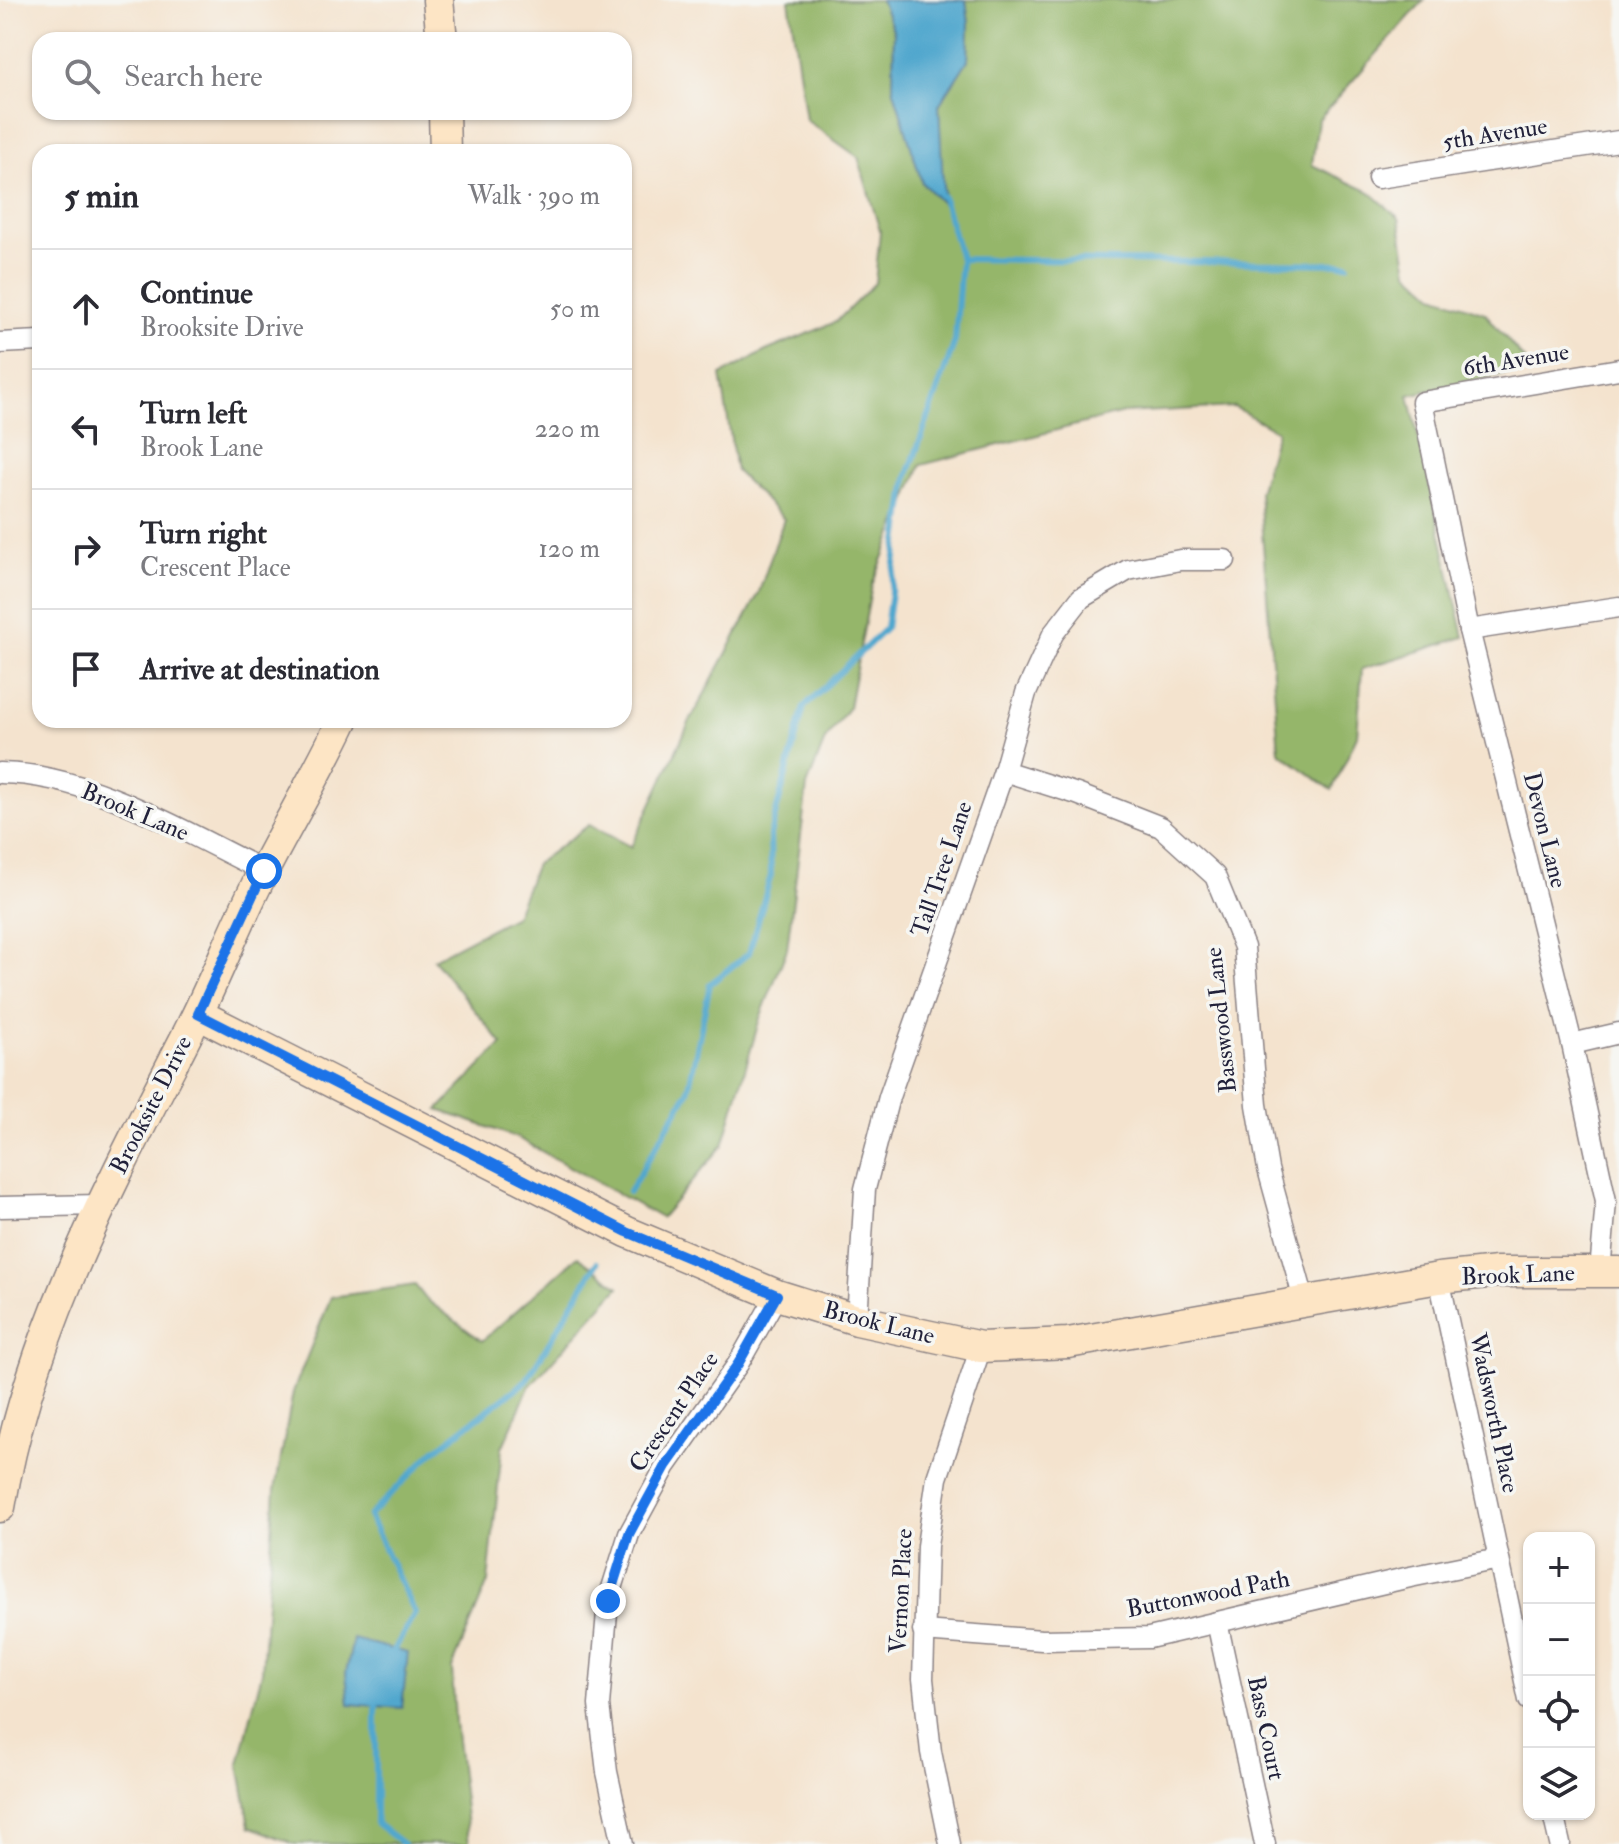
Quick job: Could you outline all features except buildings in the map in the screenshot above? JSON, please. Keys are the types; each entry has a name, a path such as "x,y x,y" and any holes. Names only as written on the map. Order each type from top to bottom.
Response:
{"street":[{"path":"438,0 441,32"},
{"path":"444,120 445,144"},
{"name":"5th Avenue","path":"1378,178 1619,141"},
{"path":"0,343 32,341"},
{"name":"6th Avenue","path":"1422,402 1619,369"},
{"name":"Devon Lane","path":"1422,402 1469,630 1572,1044 1606,1201 1610,1272"},
{"name":"Tall Tree Lane","path":"857,1320 865,1189 889,1097 1004,771 1026,693 1053,634 1081,598 1128,570 1180,560 1225,560"},
{"path":"1469,630 1619,607"},
{"name":"Brooksite Drive","path":"0,1507 6,1467 33,1373 73,1262 198,1014 264,871 313,784 339,728"},
{"name":"Basswood Lane","path":"1004,771 1077,794 1161,827 1215,876 1244,947 1257,1105 1268,1169 1304,1300"},
{"name":"Brook Lane","path":"0,773 63,781 108,797 264,871"},
{"name":"Brook Lane","path":"198,1014 627,1232 777,1295 857,1320 981,1347 1068,1343 1439,1278 1497,1272 1610,1272"},
{"path":"1572,1044 1619,1033"},
{"path":"0,1207 100,1205"},
{"name":"Wadsworth Place","path":"1439,1278 1524,1676"},
{"name":"Crescent Place","path":"623,1844 607,1772 599,1705 608,1601 629,1534 666,1466 738,1364 777,1295"},
{"name":"Vernon Place","path":"950,1844 931,1752 923,1679 927,1546 937,1478 981,1347"},
{"name":"Buttonwood Path","path":"923,1631 1042,1640 1149,1638 1499,1559"},
{"name":"Bass Court","path":"1217,1622 1265,1844"},
{"path":"1554,1820 1560,1844"}],"green space":[{"path":"789,0 881,0 894,32 893,87 922,183 943,204 939,105 968,60 966,0 1424,0 1318,120 1312,165 1370,192 1399,218 1408,271 1434,295 1485,313 1531,368 1409,395 1464,637 1362,669 1357,736 1332,790 1279,752 1259,492 1277,431 1234,407 1123,413 921,465 872,585 849,707 825,740 807,786 787,949 760,1018 723,1145 661,1218 516,1137 438,1110 502,1044 433,959 515,916 536,864 589,825 631,847 690,721 758,595 784,519 736,471 721,375 766,351 836,322 875,283 880,231 858,157 806,120"},
{"path":"578,1256 619,1287 529,1387 502,1448 488,1582 452,1668 469,1844 294,1844 250,1826 239,1764 262,1672 275,1490 293,1392 331,1297 415,1285 426,1299 482,1341"}],"water":[{"path":"881,0 966,0 968,60 939,105 944,205 922,183 893,87 894,32"},
{"path":"353,1639 408,1653 402,1708 349,1704 346,1673"}],"waterway":[{"path":"943,197 961,259 1348,264"},
{"path":"629,1192 688,1092 710,984 749,953 771,875 770,835 804,707 886,628 907,478 955,341 961,259"},
{"path":"392,1654 415,1613 369,1516 434,1451 526,1381 597,1263"},
{"path":"376,1701 376,1823 403,1844"}],"route":[{"path":"264,871 198,1014 627,1232 777,1295 738,1364 666,1466 629,1534 608,1601"}]}
